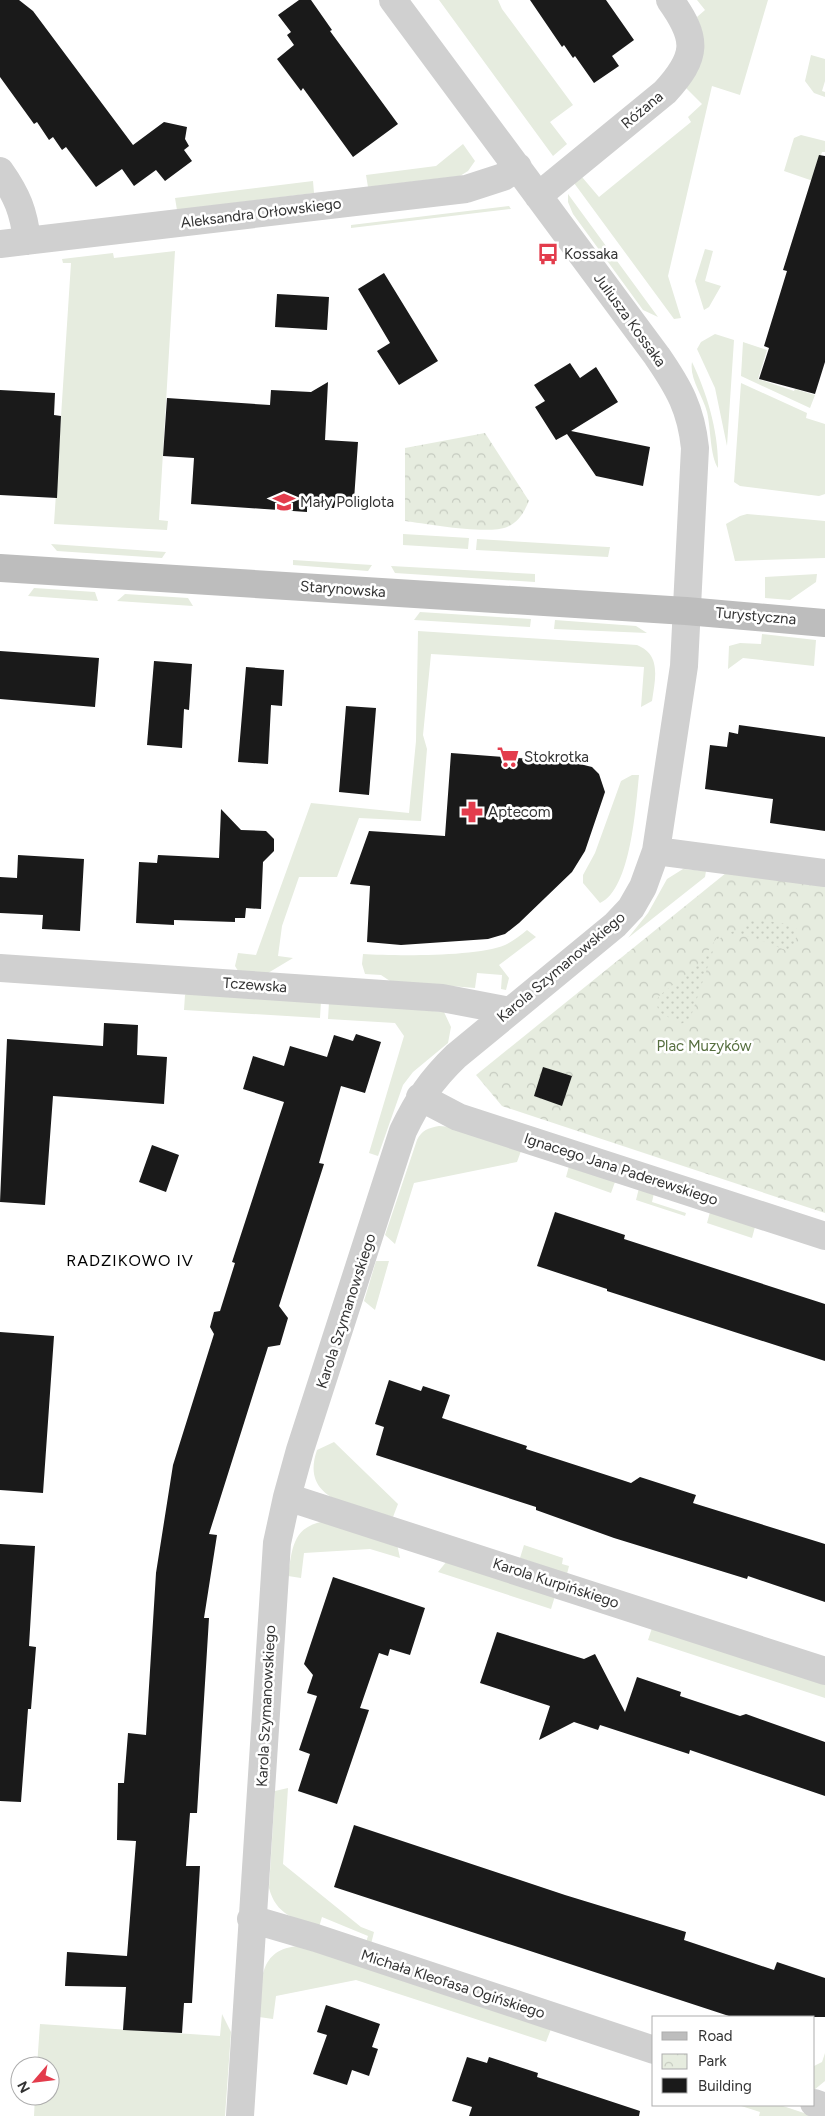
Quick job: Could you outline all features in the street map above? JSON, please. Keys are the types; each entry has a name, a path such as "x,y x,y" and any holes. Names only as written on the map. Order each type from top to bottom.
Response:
{"street":[{"name":"Juliusza Kossaka","path":"393,0 518,167 678,387 691,416 695,448 686,610"},
{"name":"Różana","path":"538,196 665,92 680,76 689,56 691,38 684,20 670,0"},
{"name":"Aleksandra Orłowskiego","path":"0,244 466,189 503,177 518,167"},
{"path":"0,171 12,188 25,216 27,241"},
{"name":"Starynowska","path":"0,568 686,610"},
{"name":"Turystyczna","path":"686,610 825,623"},
{"name":"Karola Szymanowskiego","path":"240,2116 272,1601 277,1543 287,1497 403,1131 420,1097 436,1075 456,1056 615,925 631,908 643,887 656,851 684,666 686,610"},
{"path":"656,851 825,873"},
{"name":"Tczewska","path":"0,968 442,998 510,1011"},
{"name":"Ignacego Jana Paderewskiego","path":"420,1097 458,1117 825,1236"},
{"name":"Karola Kurpińskiego","path":"287,1497 825,1671"},
{"name":"Michała Kleofasa Ogińskiego","path":"251,1920 316,1938 652,2049"}],"green space":[{"path":"439,0 498,0 502,9 573,105 550,122 567,144 553,156"},
{"path":"697,0 768,0 740,95 712,86 668,276 681,318 674,319 574,183 582,177 599,197 691,122 688,117 702,104 686,88 702,31 697,17 705,10"},
{"path":"811,55 825,59 825,81 822,91 825,92 825,97 814,93 805,81"},
{"path":"801,135 825,141 825,152 822,152 813,181 784,171 794,138"},
{"path":"463,144 475,161 468,171 460,176 368,187 366,175 436,166"},
{"path":"313,181 314,193 177,210 175,198"},
{"path":"568,194 658,317 643,310 573,214 568,202"},
{"path":"509,206 511,209 351,228 351,225"},
{"path":"705,249 713,251 705,281 721,286 709,307 704,310 695,281"},
{"path":"175,251 159,520 168,521 167,530 54,524 71,263 63,263 62,259 113,253 114,258"},
{"path":"715,334 734,340 727,446 715,388 697,349 701,342"},
{"path":"743,342 767,350 758,379 794,391 795,389 815,395 810,408 741,376"},
{"path":"692,362 703,387 711,414 718,455 718,468 712,449 707,412 694,381"},
{"path":"741,383 807,413 806,418 825,424 825,494 819,496 740,486 734,482"},
{"path":"485,433 529,501 518,519 507,527 486,530 405,521 405,448"},
{"path":"747,514 825,521 825,558 735,561 726,524"},
{"path":"403,534 469,538 468,549 403,545"},
{"path":"477,539 610,547 608,557 476,550"},
{"path":"51,544 166,552 162,558 57,551"},
{"path":"293,560 372,565 368,571 293,565"},
{"path":"391,566 535,574 535,582 395,573"},
{"path":"817,574 816,582 790,600 765,598 765,577"},
{"path":"34,588 95,592 98,601 28,596"},
{"path":"125,594 188,598 193,606 117,601"},
{"path":"420,612 531,619 530,627 414,620"},
{"path":"555,620 636,626 647,633 554,629"},
{"path":"418,631 637,645 645,649 654,661 655,676 652,701 641,707 644,667 431,654 423,735 427,749 421,821 359,818 337,877 299,877 282,926 278,956 293,958 263,976 240,974 235,966 238,953 256,955 311,803 409,813 416,741"},
{"path":"762,634 816,640 814,666 743,658 728,669 729,646 740,643 761,644"},
{"path":"632,775 639,775 630,845 619,882 610,895 600,903 583,883 583,875 595,853 621,781"},
{"path":"683,869 706,871 705,877 628,938 648,913 667,879"},
{"name":"Plac Muzyków","path":"726,873 825,885 825,1213 502,1106 476,1075"},
{"path":"754,919 794,925 798,931 793,947 786,950 740,935 731,934 723,937 716,942 690,1019 681,1024 659,1012 656,1002 659,996 700,963 718,936 738,930"},
{"path":"527,930 536,937 499,965 509,978 506,990 501,989 502,975 477,973 475,988 390,981 381,975 365,974 362,964 363,954 435,955 492,949 505,945"},
{"path":"189,991 321,1001 320,1018 184,1010 185,995"},
{"path":"329,1002 444,1012 451,1027 448,1043 413,1072 403,1085 378,1156 369,1153 404,1036 395,1023 328,1019"},
{"path":"439,1126 452,1127 521,1151 517,1162 414,1183 395,1244 385,1235 417,1140 426,1130"},
{"path":"569,1166 615,1182 611,1193 566,1177"},
{"path":"639,1188 654,1193 652,1202 686,1213 685,1216 636,1200"},
{"path":"710,1212 755,1227 752,1238 707,1223"},
{"path":"376,1261 389,1261 375,1310 364,1301"},
{"path":"334,1442 398,1504 393,1517 348,1505 334,1499 323,1491 316,1481 314,1467 317,1450"},
{"path":"321,1522 397,1544 400,1558 370,1549 304,1553 301,1578 288,1576 295,1542 299,1535 304,1529"},
{"path":"524,1545 563,1558 562,1564 569,1566 567,1574 520,1558"},
{"path":"447,1561 555,1596 551,1609 438,1572"},
{"path":"652,1628 825,1684 825,1698 648,1640"},
{"path":"288,1788 283,1864 361,1927 374,1932 371,1944 366,1942 368,1936 322,1917 319,1927 294,1918 282,1910 272,1897 269,1888 275,1791"},
{"path":"300,1946 551,2029 546,2042 356,1980 276,1996 273,2019 259,2017 260,1992 264,1970 269,1961 276,1953 286,1948"},
{"path":"222,2014 231,2032 225,2116 34,2116 34,2106 60,2106 60,2056 38,2056 40,2024 220,2036"},
{"path":"825,2053 825,2081 815,2089 815,2066 822,2062"},
{"path":"741,2106 783,2106 813,2116 759,2116 760,2112"}],"building":[{"path":"0,0 19,0 33,11 133,145 164,122 187,127 185,139 189,146 184,150 192,161 165,181 156,170 134,186 122,169 96,187 66,147 62,150 53,137 49,140 37,122 34,124 0,77"},
{"path":"299,0 311,0 332,30 330,31 398,124 353,157 303,88 301,91 277,59 294,45 287,35 291,32 278,15"},
{"path":"530,0 606,0 634,40 612,56 619,66 594,83 575,56 573,58 564,45 562,47"},
{"path":"819,155 825,156 825,362 815,394 759,379 769,348 764,346 787,271 783,270"},
{"path":"384,273 438,361 399,385 377,351 390,343 358,289"},
{"path":"277,294 329,297 327,330 275,327"},
{"path":"570,363 580,378 596,367 618,402 571,431 650,447 643,486 596,476 567,434 556,440 535,407 545,401 534,385"},
{"path":"328,382 325,440 358,442 354,500 336,499 334,508 307,507 307,512 191,504 194,458 163,456 167,398 270,405 271,390 311,392"},
{"path":"0,390 55,393 54,415 61,416 57,498 0,495"},
{"path":"0,651 99,658 95,707 0,699"},
{"path":"154,661 192,664 189,710 184,709 182,748 147,745"},
{"path":"246,667 284,670 282,706 271,705 268,764 238,762"},
{"path":"346,706 376,708 369,795 339,792"},
{"path":"739,725 825,737 825,831 770,823 773,799 705,789 710,745 727,747 729,732 738,734"},
{"path":"451,753 572,762 592,767 599,774 605,792 585,851 572,872 505,934 488,939 401,945 367,942 370,886 350,884 369,831 445,836"},
{"path":"221,809 241,830 266,831 274,839 274,851 263,862 261,909 246,908 245,918 235,918 235,922 174,920 174,925 136,923 139,862 157,863 158,855 219,858"},
{"path":"18,855 84,859 80,931 42,929 43,915 0,913 0,877 17,878"},
{"path":"104,1023 138,1025 137,1055 167,1057 164,1104 53,1096 45,1205 0,1202 7,1039 103,1046"},
{"path":"356,1034 381,1042 365,1093 341,1086 319,1163 324,1164 279,1306 288,1318 280,1345 268,1347 209,1534 217,1535 204,1618 209,1618 197,1813 190,1813 186,1866 200,1866 192,2003 184,2003 182,2033 123,2030 126,1987 65,1986 67,1952 127,1956 136,1841 117,1840 118,1783 124,1783 128,1733 146,1735 156,1573 173,1465 214,1334 210,1327 214,1312 220,1311 235,1263 232,1262 284,1102 243,1089 253,1056 284,1066 290,1046 327,1057 334,1035 353,1041"},
{"path":"543,1067 572,1076 562,1106 534,1096"},
{"path":"152,1145 179,1155 166,1192 139,1182"},
{"path":"555,1212 625,1235 624,1239 825,1304 825,1361 607,1291 607,1289 537,1266"},
{"path":"0,1332 54,1336 43,1493 0,1490"},
{"path":"389,1380 421,1391 423,1386 450,1395 442,1418 527,1446 526,1449 631,1483 640,1477 696,1495 693,1503 825,1544 825,1602 748,1576 747,1579 614,1538 536,1510 536,1507 376,1455 384,1427 375,1424"},
{"path":"0,1544 35,1546 29,1646 36,1647 31,1709 28,1709 21,1802 0,1801"},
{"path":"333,1577 425,1608 410,1655 390,1649 388,1656 379,1653 360,1708 369,1710 337,1804 298,1791 310,1754 299,1750 317,1696 307,1693 313,1675 304,1664"},
{"path":"497,1632 584,1659 595,1654 625,1712 637,1677 681,1692 680,1696 740,1716 746,1714 825,1742 825,1796 690,1750 689,1754 600,1725 598,1730 574,1722 539,1740 550,1706 480,1683"},
{"path":"354,1825 565,1895 686,1932 684,1940 774,1970 777,1962 825,1978 825,2017 729,2016 334,1887"},
{"path":"326,2005 380,2024 372,2047 378,2049 369,2076 352,2070 347,2085 313,2074 327,2035 317,2032"},
{"path":"467,2057 487,2063 489,2057 538,2073 537,2077 640,2111 639,2116 469,2116 472,2107 452,2101"}],"place":[{"name":"Kossaka","path":"548,254"},
{"name":"Mały Poliglota","path":"284,502"},
{"name":"Stokrotka","path":"508,757"},
{"name":"Aptecom","path":"472,812"}],"district":[{"name":"RADZIKOWO IV","path":"130,1260"}]}
